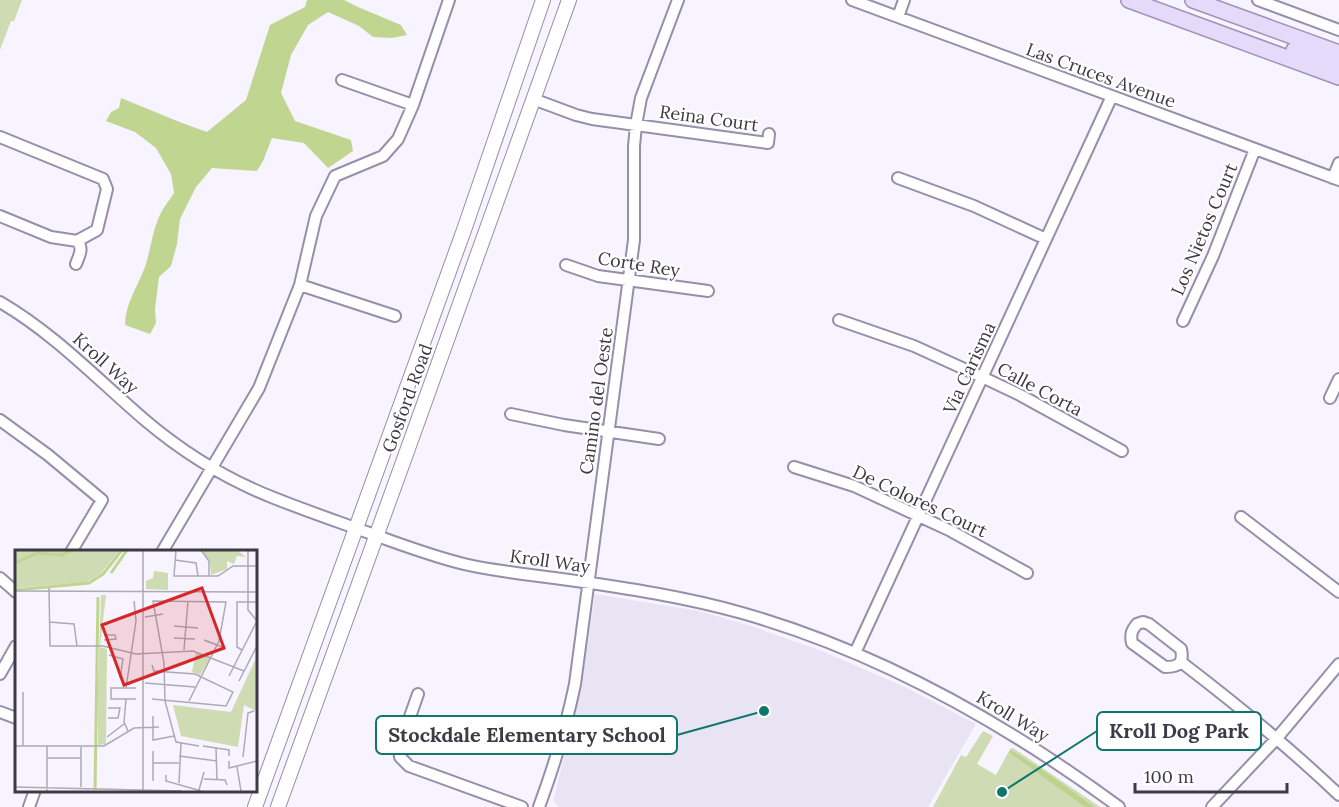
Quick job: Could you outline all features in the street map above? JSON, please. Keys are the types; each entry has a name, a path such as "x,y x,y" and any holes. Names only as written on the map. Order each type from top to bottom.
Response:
{"main road":[{"name":"Gosford Road","path":"255,807 464,230 543,0"},
{"name":"Gosford Road","path":"278,807 569,0"},
{"path":"1129,0 1339,77"},
{"path":"1194,0 1339,53"},
{"path":"1255,47 1293,50 1339,66"}],"street":[{"path":"163,550 259,388 300,285 316,216 335,176 383,156 398,139 413,105 449,0"},
{"name":"Camino del Oeste","path":"539,807 558,753 575,684 635,229 636,125 642,99 678,0"},
{"name":"Las Cruces Avenue","path":"852,0 1336,179"},
{"path":"898,17 904,0"},
{"path":"1258,0 1339,30"},
{"path":"342,80 413,105"},
{"name":"Via Carisma","path":"855,653 1112,96"},
{"path":"533,99 576,115 636,125"},
{"name":"Reina Court","path":"636,125 768,143 769,134"},
{"path":"0,137 103,178 107,189 97,230 77,242 51,237 0,216"},
{"name":"Los Nietos Court","path":"1183,321 1213,256 1255,149"},
{"path":"1336,179 1339,162"},
{"path":"898,178 974,206 1046,239"},
{"path":"76,264 81,250 77,242"},
{"name":"Corte Rey","path":"566,265 598,276 708,291"},
{"path":"300,285 395,316"},
{"name":"Kroll Way","path":"0,302 64,347 172,442 212,468 273,498 356,529 464,564 693,600 740,612 814,636 915,680 992,722 1038,750 1119,807"},
{"name":"Calle Corta","path":"839,320 914,346 982,377 1020,395 1122,452"},
{"path":"1330,398 1339,379"},
{"path":"512,414 564,425 659,439"},
{"path":"0,420 48,455 102,500 72,550"},
{"name":"De Colores Court","path":"795,467 854,486 951,531 1027,573"},
{"path":"1241,517 1339,592"},
{"path":"0,578 15,591"},
{"path":"1143,622 1149,624 1182,649 1181,662 1173,667 1165,668 1132,643 1130,636 1132,630 1137,624 1143,622"},
{"path":"0,674 15,648"},
{"path":"1181,662 1277,738 1339,795"},
{"path":"1212,807 1277,738 1339,664"},
{"path":"418,694 399,748 400,757 409,766 522,807"},
{"path":"0,712 15,718"},
{"path":"29,807 34,792"}],"shaded area":[{"path":"0,0 22,0 0,50"},
{"path":"307,0 344,0 401,25 407,35 392,38 373,37 359,26 328,12 308,25 291,55 281,93 295,121 351,140 353,151 328,168 304,143 272,138 257,171 212,168 196,187 180,219 171,266 159,277 155,309 156,323 150,334 125,325 127,309 145,267 158,220 174,193 171,174 156,148 135,132 106,121 111,112 119,108 121,98 207,132 246,100 270,25 305,7"},
{"path":"595,594 699,611 748,625 822,651 907,688 976,724 928,807 559,807 553,801 579,699"},
{"path":"983,731 993,736 977,764 996,775 1010,749 1013,748 1100,807 933,807 961,755 966,757"},
{"path":"1011,750 1094,807 1085,807 1010,753"}],"place":[{"name":"Stockdale Elementary School","path":"764,711"},
{"name":"Kroll Dog Park","path":"1002,792"}]}
